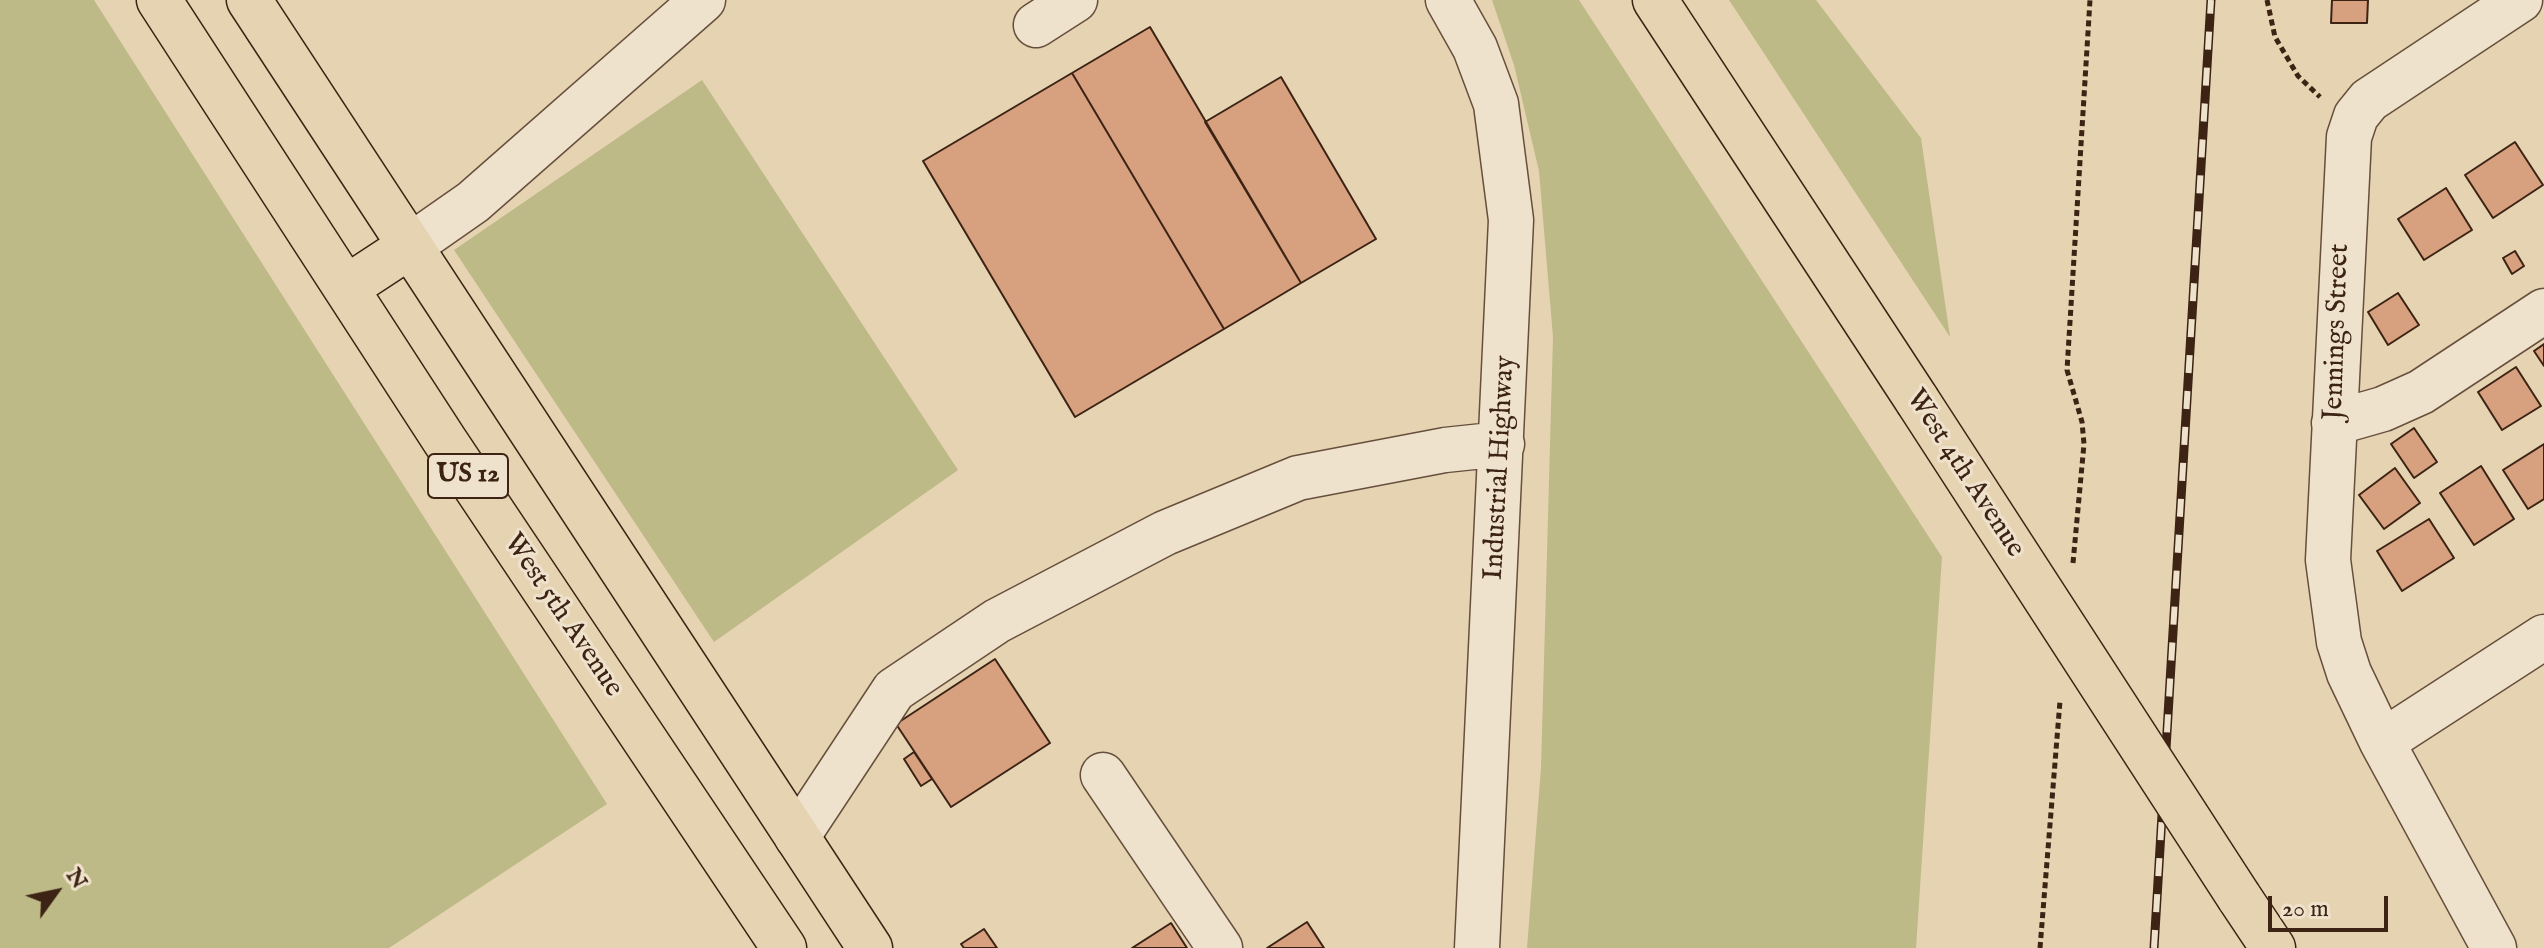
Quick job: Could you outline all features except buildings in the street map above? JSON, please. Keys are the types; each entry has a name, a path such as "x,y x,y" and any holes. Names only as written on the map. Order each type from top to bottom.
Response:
{"main road":[{"name":"West 5th Avenue","path":"159,0 784,948"},
{"name":"US 12","path":"249,0 870,948"},
{"name":"West 4th Avenue","path":"1655,0 2273,948"},
{"path":"346,288 410,246"}],"street":[{"path":"410,246 473,202 703,0"},
{"path":"1036,25 1075,0"},
{"name":"Industrial Highway","path":"1448,0 1475,48 1496,104 1511,220 1477,948"},
{"path":"2356,116 2386,86 2520,0"},
{"name":"Jennings Street","path":"2356,116 2345,161 2328,560 2333,609 2349,673 2382,742 2494,948"},
{"path":"2334,423 2383,409 2421,392 2544,311"},
{"path":"797,837 894,690 997,621 1165,533 1298,478 1445,450 1502,444"},
{"path":"2382,742 2544,637"},
{"path":"1103,775 1220,948"}],"path":[{"path":"2072,575 2084,444 2082,422 2067,370 2090,0"},
{"path":"2267,0 2275,37 2298,76 2318,97 2356,116"},
{"path":"2040,948 2060,696"}],"shaded area":[{"path":"0,0 94,0 607,804 389,948 0,948"},
{"path":"1492,0 1579,0 1942,557 1916,948 1527,948 1541,768 1553,337 1539,171 1514,65"},
{"path":"1729,0 1816,0 1921,138 1950,337"},
{"path":"702,80 958,470 714,642 454,250"}],"railway":[{"path":"2154,948 2211,0"}]}
